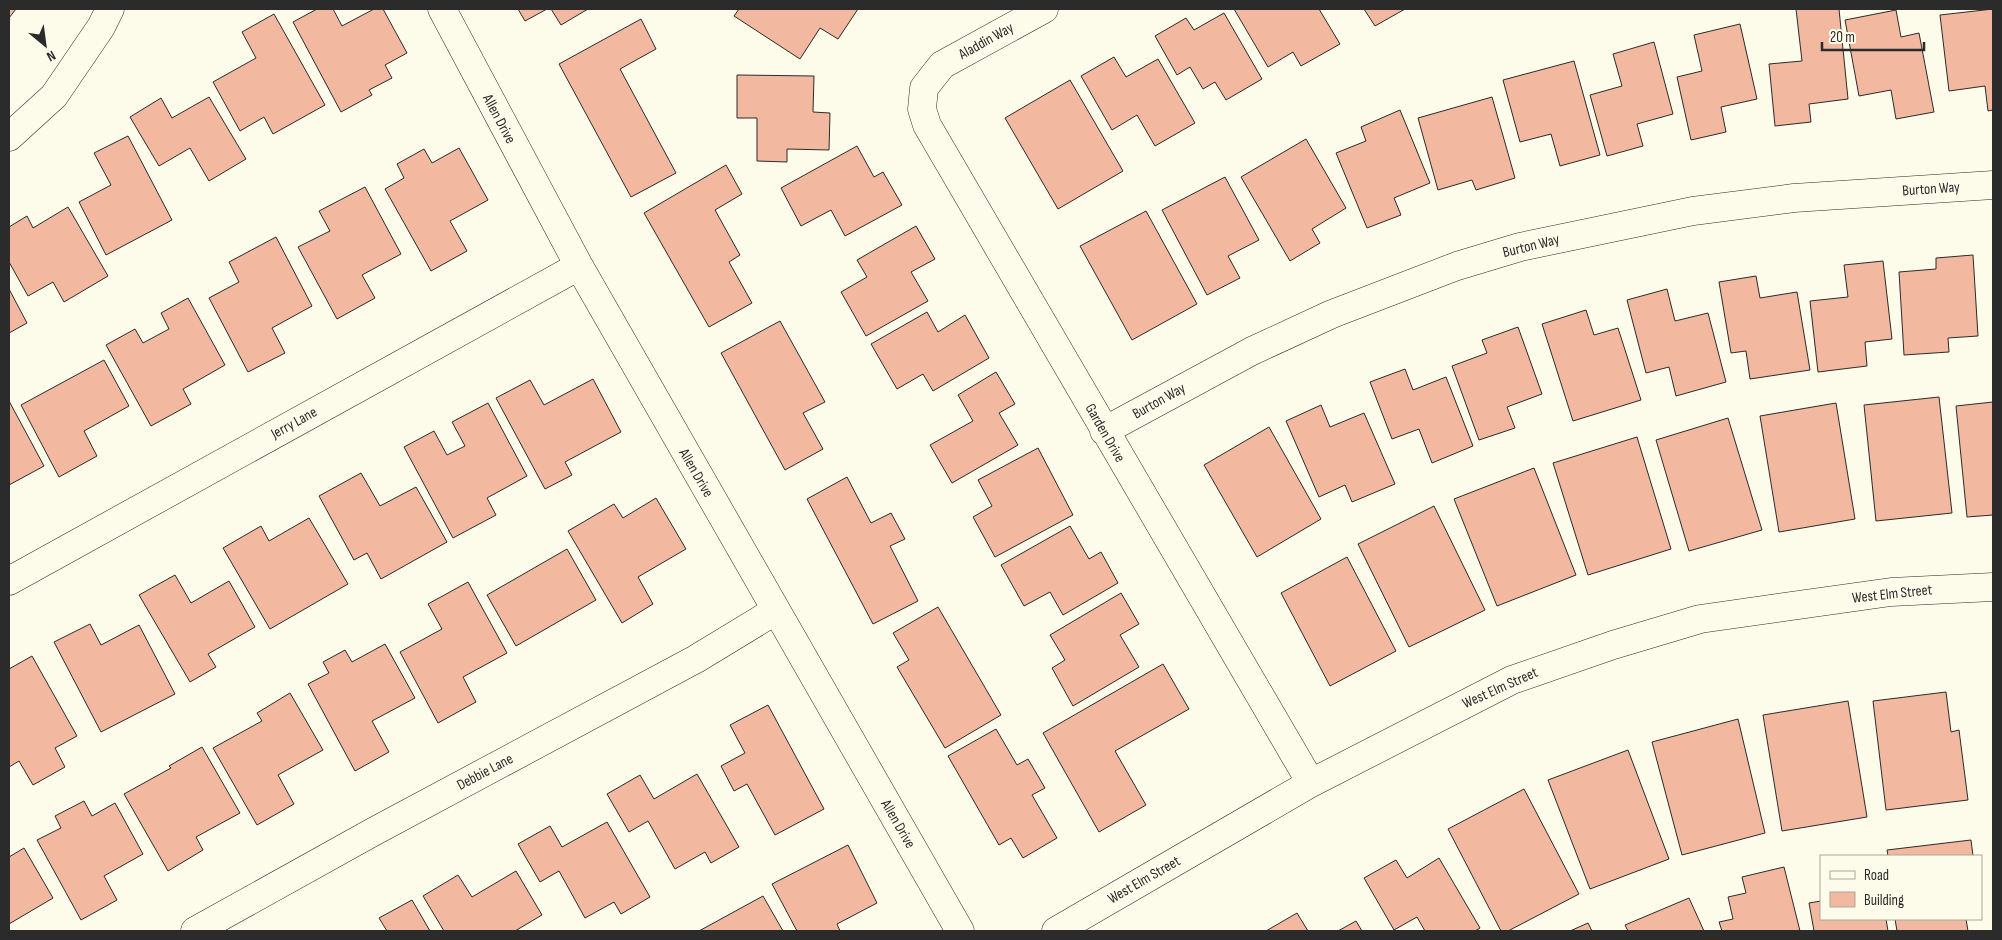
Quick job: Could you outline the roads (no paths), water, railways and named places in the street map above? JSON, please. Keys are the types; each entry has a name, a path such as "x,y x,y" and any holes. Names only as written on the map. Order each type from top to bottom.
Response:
{"street":[{"path":"9,137 54,96 101,27 110,9"},
{"name":"Allen Drive","path":"442,9 579,266 960,931"},
{"name":"Aladdin Way","path":"931,79 942,65 1044,9"},
{"name":"Garden Drive","path":"931,79 924,88 922,109 927,125 1311,783"},
{"name":"Burton Way","path":"1104,431 1252,351 1332,314 1457,266 1520,247 1694,211 1794,198 1993,184"},
{"name":"Jerry Lane","path":"9,581 579,266"},
{"name":"West Elm Street","path":"1056,931 1311,783 1512,680 1613,645 1700,619 1890,592 1993,586"},
{"name":"Debbie Lane","path":"195,931 373,832 696,659 775,610"}]}
